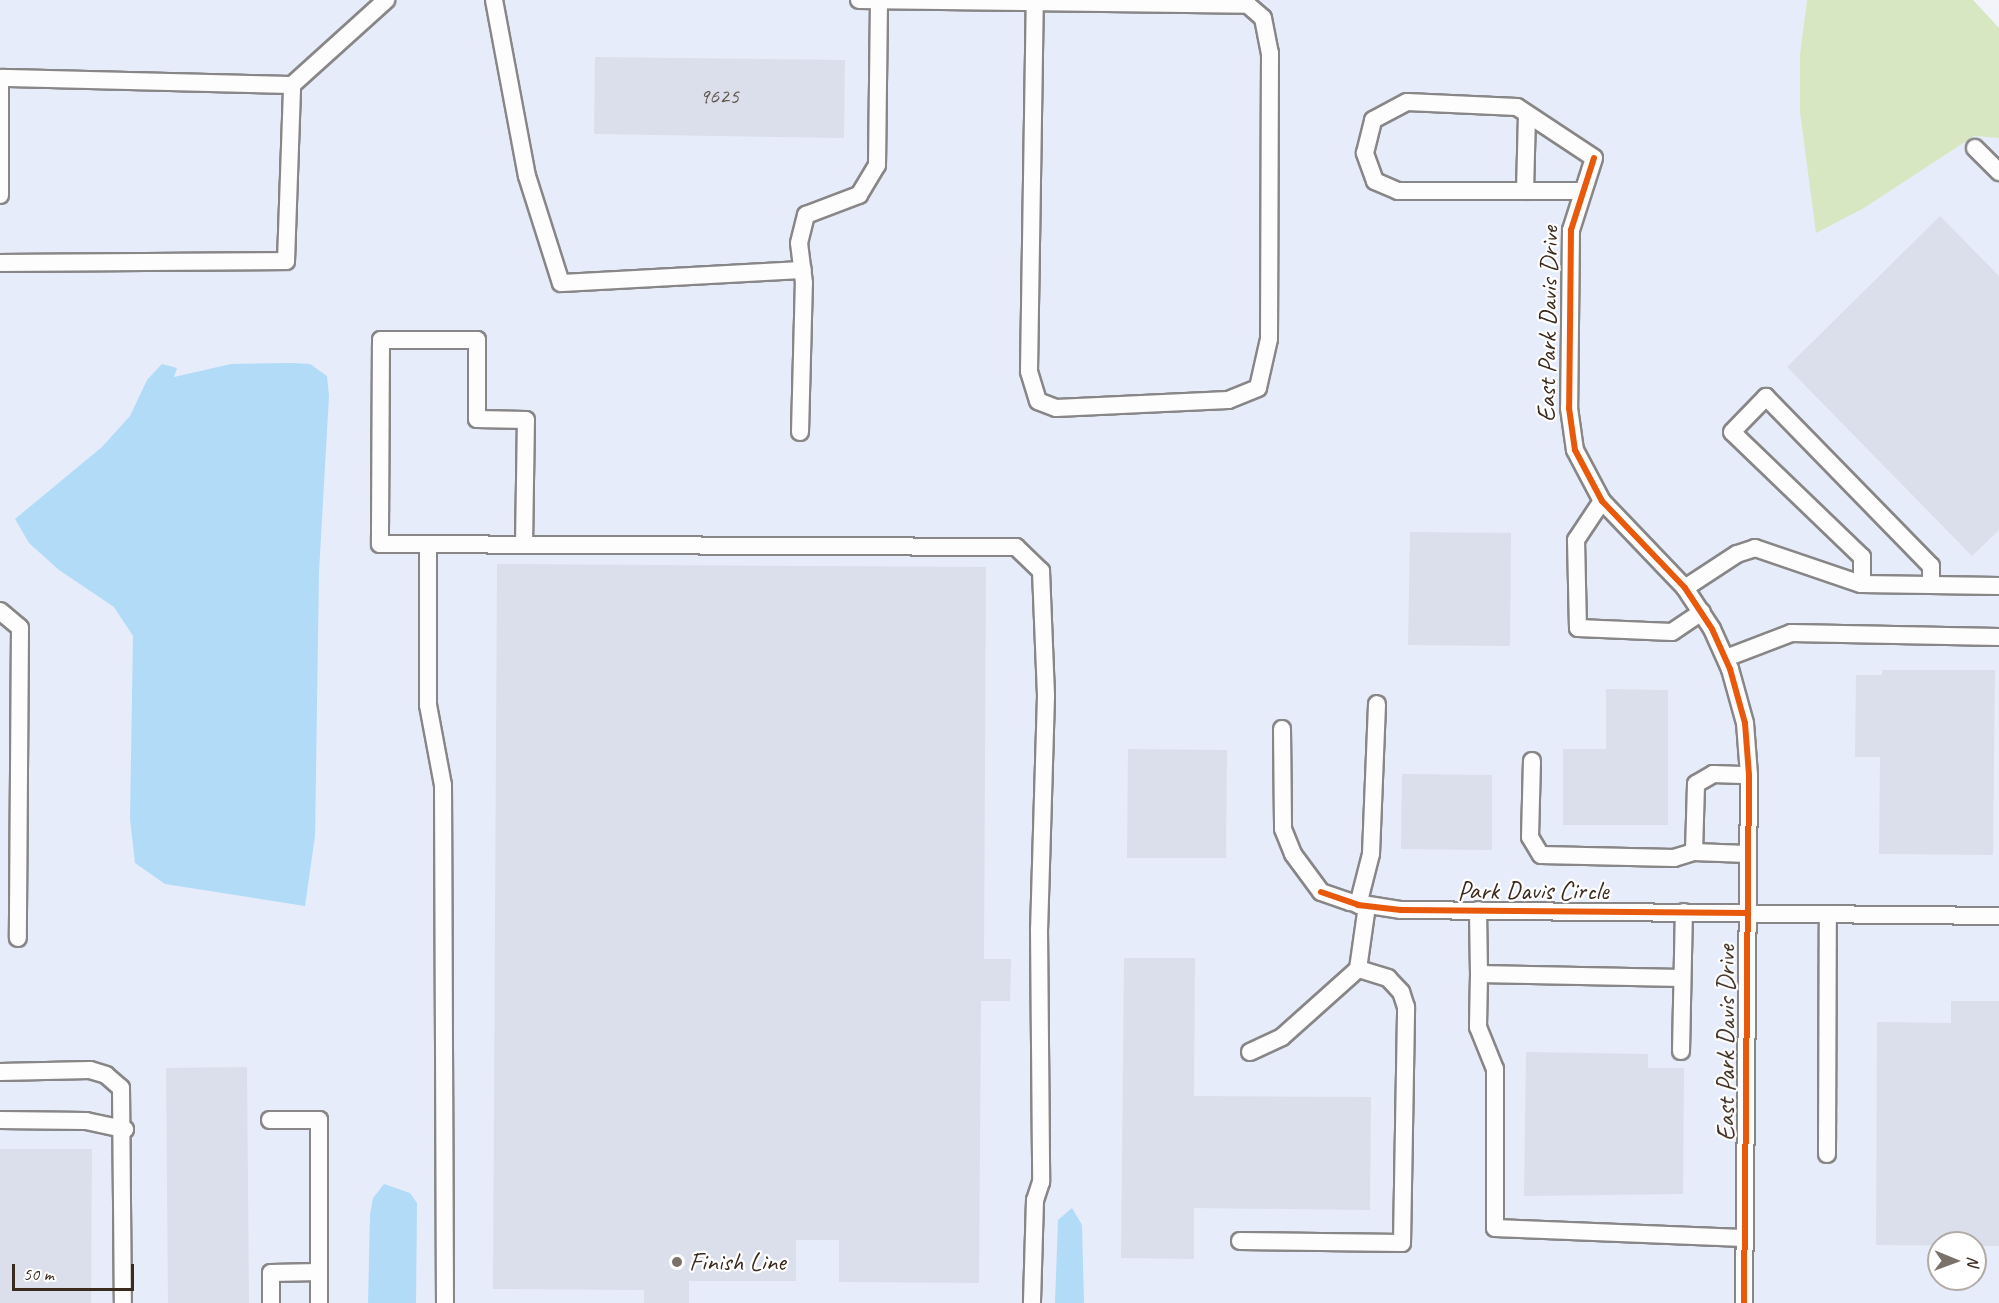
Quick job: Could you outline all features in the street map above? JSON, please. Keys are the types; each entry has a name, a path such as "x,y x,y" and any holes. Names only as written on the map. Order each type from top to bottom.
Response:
{"street":[{"path":"0,195 2,78 292,85 386,0"},
{"path":"494,0 526,176 561,283 803,270"},
{"path":"859,0 1248,5 1263,18 1270,53 1269,339 1258,388 1228,400 1056,408 1038,401 1029,371 1035,3"},
{"path":"800,432 803,270 799,243 806,215 859,195 877,165 879,2"},
{"path":"0,263 286,261 292,85"},
{"path":"1525,191 1527,115 1517,107 1407,102 1373,120 1365,153 1375,181 1398,191 1525,191 1581,191"},
{"name":"East Park Davis Drive","path":"1527,115 1594,158 1581,191 1571,230 1569,408 1575,450 1602,501 1685,588 1702,612 1726,658 1745,723 1749,776 1744,1303"},
{"path":"1975,148 1999,172"},
{"path":"524,544 526,420 477,419 477,340 381,340 380,544 1016,547 1041,571 1046,696 1039,929 1041,1182 1035,1200 1032,1303"},
{"path":"1862,584 1862,557 1732,432 1767,397 1931,566 1931,585"},
{"path":"1602,501 1575,540 1578,628 1672,632 1702,612"},
{"path":"428,544 428,705 443,785 445,1303"},
{"path":"1685,588 1737,554 1755,548 1862,584 1999,586"},
{"path":"0,611 20,628 18,938"},
{"path":"1726,658 1784,633 1999,637"},
{"path":"1250,1052 1282,1037 1358,969 1362,906 1371,854 1377,704"},
{"name":"Park Davis Circle","path":"1282,729 1283,829 1293,854 1321,892 1362,906 1478,910 1999,915"},
{"path":"1532,761 1530,837 1541,855 1674,858 1694,852 1747,854"},
{"path":"1694,852 1696,784 1713,774 1749,776"},
{"path":"1478,910 1478,1027 1496,1069 1495,1228 1744,1238"},
{"path":"1681,1051 1684,912"},
{"path":"1827,1154 1828,914"},
{"path":"1240,1241 1402,1242 1406,1006 1401,992 1388,978 1358,969"},
{"path":"1479,974 1682,978"},
{"path":"0,1072 90,1070 106,1075 121,1088 125,1129 123,1303"},
{"path":"0,1120 86,1121 125,1129"},
{"path":"270,1120 319,1120 319,1303"},
{"path":"271,1303 271,1273 319,1272"}],"shaded area":[{"path":"0,0 1807,0 1800,54 1800,112 1864,208 1974,136 1999,138 1999,1303 0,1303"}],"green space":[{"path":"1807,0 1973,0 1999,28 1999,138 1974,136 1864,208 1816,233 1800,112 1800,54"}],"water":[{"path":"162,364 177,368 174,377 231,364 310,364 327,376 329,396 319,572 315,836 305,906 165,884 135,863 130,819 133,636 114,607 59,570 29,543 15,519 102,447 130,416 147,380"},
{"path":"384,1184 410,1193 417,1203 416,1303 368,1303 370,1215 373,1198"},
{"path":"1072,1208 1082,1225 1084,1303 1055,1303 1058,1220"}],"building":[{"path":"595,57 845,60 844,138 594,134"},
{"path":"1940,216 1999,276 1999,530 1972,556 1787,367"},
{"path":"1410,532 1511,533 1510,646 1408,645"},
{"path":"497,564 986,567 984,959 1011,959 1010,1001 981,1001 979,1283 839,1282 839,1240 796,1240 796,1281 689,1281 689,1303 644,1303 644,1290 493,1289"},
{"path":"1882,670 1995,670 1993,855 1879,854 1880,757 1855,757 1856,675 1882,675"},
{"path":"1606,689 1668,690 1668,825 1563,825 1563,749 1606,749"},
{"path":"1128,749 1227,750 1226,858 1127,858"},
{"path":"1402,774 1492,775 1492,850 1401,849"},
{"path":"1124,958 1195,958 1194,1096 1371,1097 1370,1210 1194,1208 1194,1259 1121,1258"},
{"path":"1951,1001 1999,1001 1999,1246 1987,1246 1987,1231 1927,1231 1927,1245 1876,1245 1877,1022 1951,1023"},
{"path":"1526,1052 1648,1054 1648,1068 1684,1068 1683,1194 1524,1196"},
{"path":"247,1067 249,1303 168,1303 166,1068"},
{"path":"0,1149 92,1149 91,1303 0,1303"}],"cycle path":[{"path":"1594,158 1571,230 1569,408 1575,450 1602,501 1685,588 1712,629 1730,669 1745,723 1749,775 1744,1303"},
{"path":"1321,892 1358,905 1401,910 1747,913"}],"place":[{"name":"Finish Line","path":"677,1262"}]}
